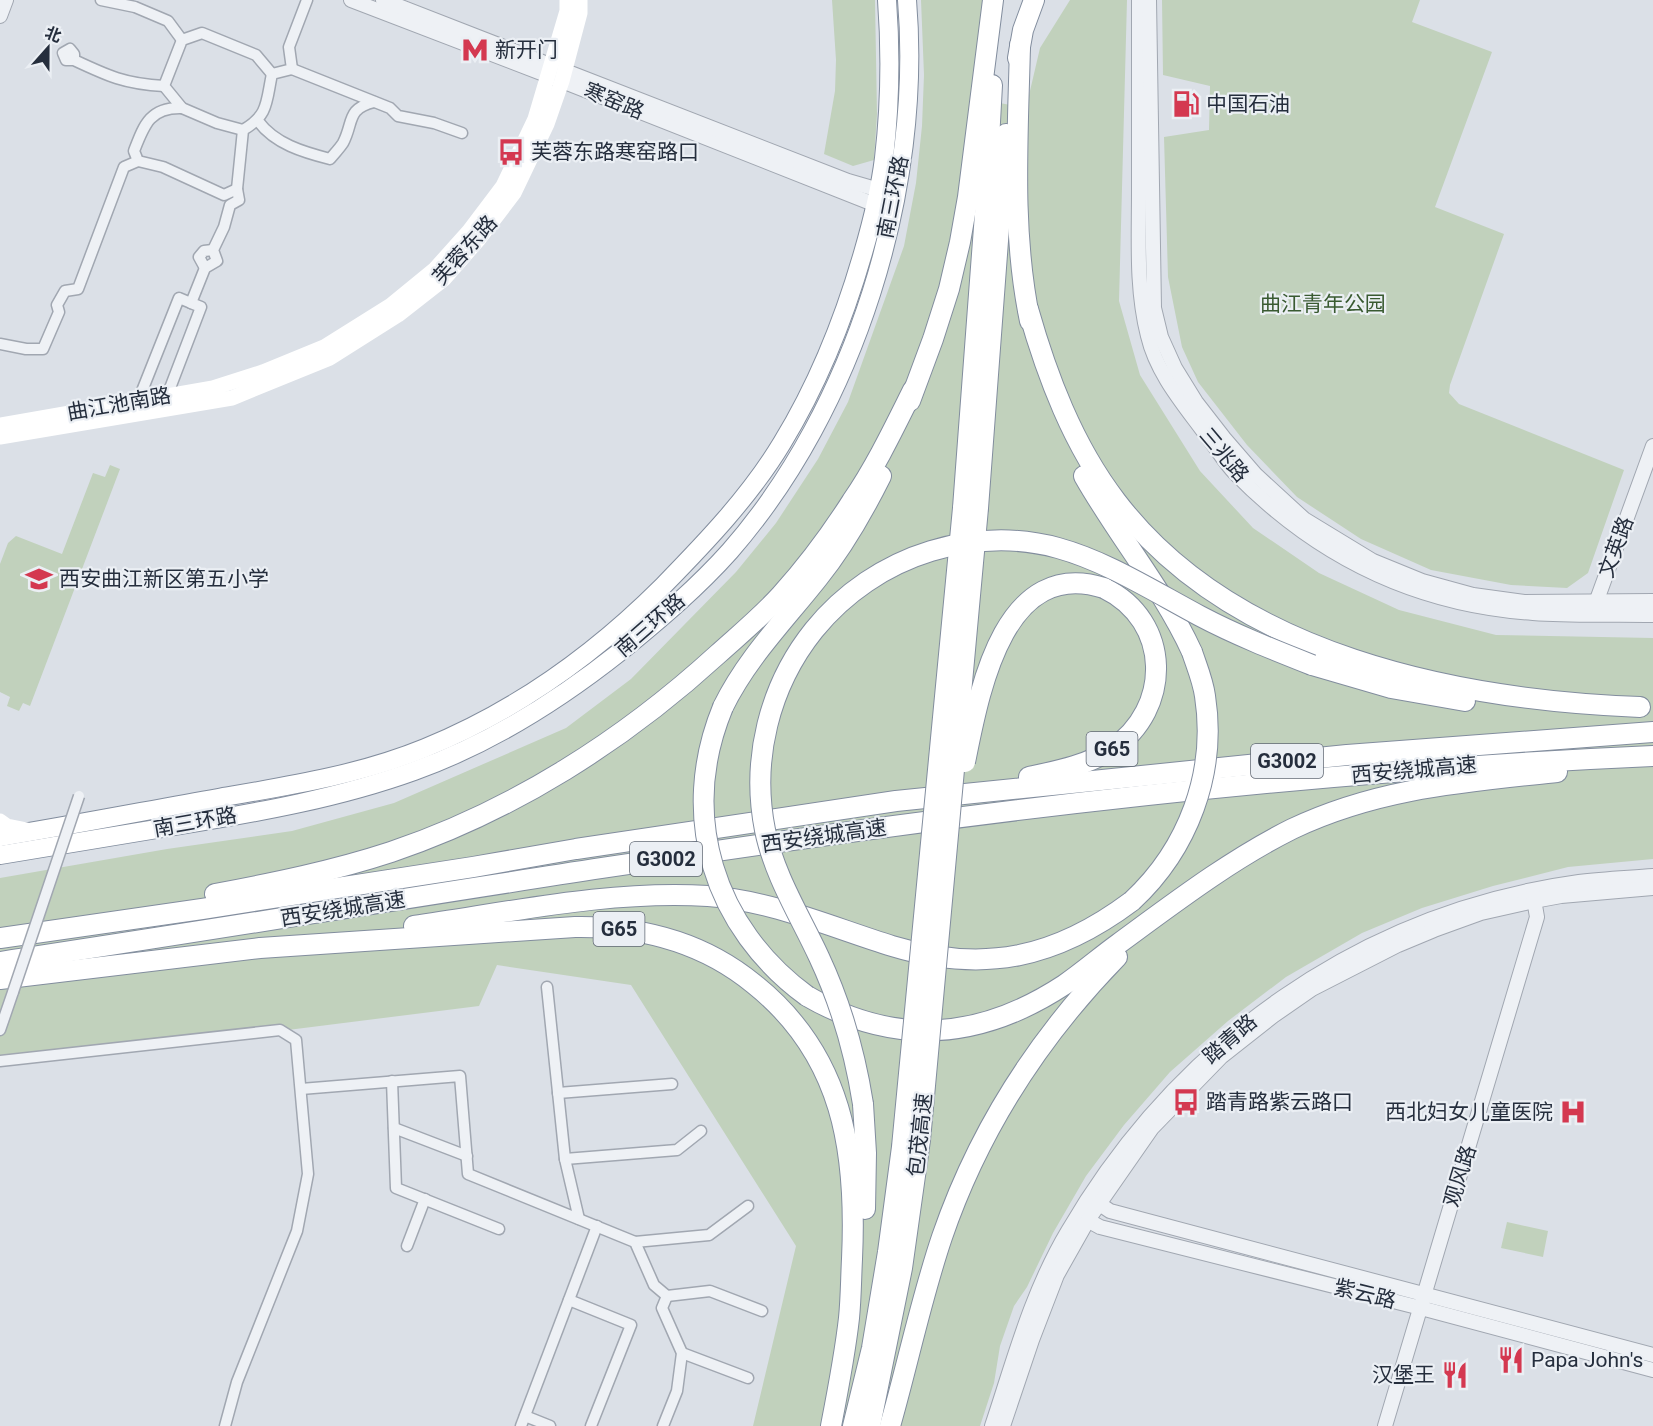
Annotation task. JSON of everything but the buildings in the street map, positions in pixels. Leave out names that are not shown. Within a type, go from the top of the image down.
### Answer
[{"type":"highway","name":"南三环路","points":[[0,837],[318,780],[421,750],[508,708],[557,676],[630,619],[678,571],[750,489],[782,443],[815,382],[838,329],[854,283],[877,197],[884,158],[890,79],[887,0]]},
{"type":"highway","name":"南三环路","points":[[0,855],[284,807],[350,791],[450,757],[507,729],[567,692],[636,639],[704,578],[754,521],[790,467],[837,382],[862,317],[885,244],[895,201],[905,131],[909,74],[907,0]]},
{"type":"highway","points":[[853,1426],[872,1347],[888,1252],[911,1143],[1005,143],[1020,45],[1034,0]]},
{"type":"highway","points":[[993,1],[968,197],[960,242],[949,289],[933,339],[887,464],[864,510],[820,576],[745,667],[723,707],[708,754],[703,798],[705,830],[714,871],[727,904],[754,946],[781,976],[807,996],[842,1015],[892,1028],[945,1030],[980,1024],[1017,1011],[1063,985],[1224,868],[1275,838],[1311,821],[1368,800],[1426,787],[1653,762]]},
{"type":"highway","points":[[948,841],[971,508],[991,114],[993,1]]},
{"type":"highway","points":[[260,948],[596,900],[669,895],[722,897],[745,901],[801,915],[911,951],[948,958],[990,959],[1024,954],[1064,942],[1090,930],[1132,901],[1154,878],[1173,851],[1189,822],[1202,784],[1208,743],[1207,709],[1202,682],[1192,652],[1170,609],[1121,537],[1075,459],[1044,377],[1028,309],[1019,240],[1017,192],[1020,45]]},
{"type":"highway","points":[[1028,309],[1035,334],[1068,420],[1095,471],[1128,516],[1154,544],[1185,572],[1216,594],[1248,613],[1298,637],[1358,660],[1427,680],[1488,693],[1547,701],[1646,707]]},
{"type":"highway","points":[[44,932],[293,879],[393,851],[464,823],[566,769],[603,746],[658,706],[758,619],[781,595],[852,501],[914,390]]},
{"type":"highway","points":[[849,1317],[865,1212],[866,1154],[863,1104],[855,1059],[839,1007],[820,958],[785,888],[773,857],[765,831],[760,788],[763,746],[773,703],[786,675],[801,648],[819,624],[868,580],[916,556],[965,543],[1020,541],[1052,545],[1097,561],[1247,639],[1312,665],[1390,688],[1475,702],[1534,707],[1646,707]]},
{"type":"highway","name":"G65","points":[[921,798],[1018,780],[1079,764],[1110,750],[1131,732],[1144,712],[1153,690],[1155,649],[1147,627],[1138,614],[1126,602],[1104,588],[1074,583],[1051,588],[1035,596],[1022,607],[1006,630],[983,684],[948,841]]},
{"type":"highway","name":"西安绕城高速","points":[[0,938],[921,798],[1347,755],[1653,732]]},
{"type":"highway","name":"西安绕城高速","points":[[0,962],[642,862],[987,814],[1334,777],[1524,762],[1653,756]]},
{"type":"highway","name":"包茂高速","points":[[870,1426],[902,1268],[911,1143],[948,841]]},
{"type":"highway","points":[[890,1426],[942,1236],[958,1194],[989,1129],[1029,1064],[1070,1009],[1116,958],[1174,905]]},
{"type":"highway","name":"G65","points":[[7,986],[260,948],[513,930],[598,927],[639,931],[660,936],[703,952],[730,966],[764,991],[799,1029],[820,1061],[838,1101],[849,1150],[853,1194],[849,1317],[831,1426]]},
{"type":"main road","name":"芙蓉东路","points":[[232,398],[330,358],[398,315],[444,279],[479,239],[514,193],[547,124],[567,0]]},
{"type":"main road","name":"芙蓉东路","points":[[238,381],[324,347],[391,305],[435,269],[469,231],[503,186],[556,72],[580,13],[580,0]]},
{"type":"main road","name":"曲江池南路","points":[[0,425],[238,381]]},
{"type":"main road","name":"曲江池南路","points":[[0,437],[232,398]]},
{"type":"main road","points":[[0,821],[8,826],[33,831]]},
{"type":"street","points":[[0,16],[6,0]]},
{"type":"street","points":[[101,0],[135,7],[168,21],[182,40]]},
{"type":"street","points":[[292,69],[289,47],[307,0]]},
{"type":"street","name":"寒窑路","points":[[351,0],[556,72],[838,177],[877,197]]},
{"type":"street","name":"寒窑路","points":[[383,0],[556,72]]},
{"type":"street","name":"三兆路","points":[[1139,0],[1140,294],[1153,354],[1166,379],[1234,471],[1282,516],[1309,537],[1410,590],[1460,602],[1531,613],[1653,601]]},
{"type":"street","name":"三兆路","points":[[1149,0],[1154,308],[1161,337],[1170,358],[1196,402],[1256,475],[1304,519],[1373,561],[1422,581],[1473,595],[1653,615]]},
{"type":"street","points":[[138,161],[134,151],[148,121],[156,113],[169,108],[182,108],[217,123],[243,130],[258,121],[266,105],[272,74],[256,54],[202,33],[182,40],[164,86]]},
{"type":"street","points":[[74,60],[112,78],[129,83],[164,86],[182,108]]},
{"type":"street","points":[[272,74],[292,69],[390,108],[398,116],[434,123],[462,134]]},
{"type":"street","points":[[258,121],[266,132],[299,150],[330,159],[343,143],[354,113],[360,106],[374,102]]},
{"type":"street","points":[[191,303],[205,268],[217,261],[213,250],[224,227],[230,205],[239,200],[237,189],[243,130]]},
{"type":"street","points":[[0,344],[26,349],[42,349],[59,312],[57,305],[65,291],[78,289],[124,167],[138,161],[163,167],[224,195],[230,205]]},
{"type":"street","points":[[224,195],[237,189]]},
{"type":"street","points":[[138,401],[179,298],[201,307],[166,396]]},
{"type":"street","name":"文英路","points":[[1598,608],[1653,446]]},
{"type":"street","name":"文英路","points":[[1598,608],[1653,471]]},
{"type":"street","points":[[0,1030],[7,986],[79,796]]},
{"type":"street","name":"踏青路","points":[[1533,896],[1579,882],[1653,876]]},
{"type":"street","name":"踏青路","points":[[1003,1426],[1057,1275],[1083,1217],[1128,1142],[1154,1110],[1210,1055],[1268,1006],[1337,964],[1413,927],[1483,903],[1533,896],[1561,896],[1653,888]]},
{"type":"street","name":"观风路","points":[[1385,1426],[1537,917],[1533,896]]},
{"type":"street","points":[[547,987],[565,1159],[579,1219]]},
{"type":"street","points":[[0,1061],[280,1030],[296,1040],[308,1174],[297,1231],[237,1382],[225,1426]]},
{"type":"street","points":[[301,1089],[460,1076],[468,1174],[635,1242],[708,1235],[748,1206]]},
{"type":"street","points":[[392,1081],[396,1188],[499,1229]]},
{"type":"street","points":[[558,1093],[672,1084]]},
{"type":"street","points":[[394,1128],[466,1156]]},
{"type":"street","points":[[565,1159],[677,1150],[701,1131]]},
{"type":"street","points":[[407,1246],[425,1199]]},
{"type":"street","name":"紫云路","points":[[1094,1201],[1110,1211],[1653,1355]]},
{"type":"street","name":"踏青路","points":[[992,1426],[1036,1297],[1067,1233],[1083,1217]]},
{"type":"street","name":"紫云路","points":[[1083,1217],[1100,1227],[1421,1308],[1653,1370]]},
{"type":"street","points":[[550,1426],[523,1421],[597,1226]]},
{"type":"street","points":[[635,1242],[654,1285],[667,1296],[710,1291],[762,1311]]},
{"type":"street","points":[[663,1426],[677,1391],[682,1353],[662,1308],[667,1296]]},
{"type":"street","points":[[569,1300],[631,1325],[591,1426]]},
{"type":"street","points":[[682,1353],[748,1378]]},
{"type":"green space","points":[[832,0],[875,0],[877,114],[874,160],[853,166],[824,154],[835,91],[836,60]]},
{"type":"green space","points":[[921,0],[984,0],[974,98],[1026,108],[1040,48],[1070,0],[1127,0],[1119,301],[1140,375],[1200,471],[1253,528],[1319,573],[1399,610],[1496,635],[1653,638],[1653,859],[1568,867],[1493,886],[1422,908],[1362,933],[1286,977],[1228,1021],[1170,1072],[1124,1125],[1086,1176],[1053,1233],[1027,1287],[1014,1306],[1000,1346],[994,1383],[980,1426],[753,1426],[796,1246],[631,985],[497,965],[479,1006],[0,1066],[0,878],[167,849],[292,831],[394,803],[566,728],[631,679],[736,572],[776,523],[818,459],[848,402],[904,246],[916,183],[924,75]]},
{"type":"green space","name":"曲江青年公园","points":[[1162,0],[1420,0],[1412,22],[1492,52],[1435,207],[1504,234],[1449,393],[1459,404],[1624,470],[1588,573],[1567,588],[1511,585],[1431,570],[1361,539],[1297,497],[1247,445],[1198,382],[1182,347],[1168,277],[1164,137],[1209,130],[1210,86],[1163,75]]},
{"type":"green space","points":[[110,465],[120,469],[30,706],[23,703],[19,711],[7,706],[10,697],[0,692],[0,564],[8,543],[16,536],[62,554],[93,473],[105,477]]},
{"type":"green space","points":[[1507,1222],[1548,1231],[1543,1257],[1501,1248]]},
{"type":"place","name":"新开门","points":[[475,50]]},
{"type":"place","name":"中国石油","points":[[1186,104]]},
{"type":"place","name":"芙蓉东路寒窑路口","points":[[511,152]]},
{"type":"place","name":"西安曲江新区第五小学","points":[[39,579]]},
{"type":"place","name":"踏青路紫云路口","points":[[1186,1102]]},
{"type":"place","name":"西北妇女儿童医院","points":[[1573,1112]]},
{"type":"place","name":"Papa John's","points":[[1511,1360]]},
{"type":"place","name":"汉堡王","points":[[1455,1375]]}]
